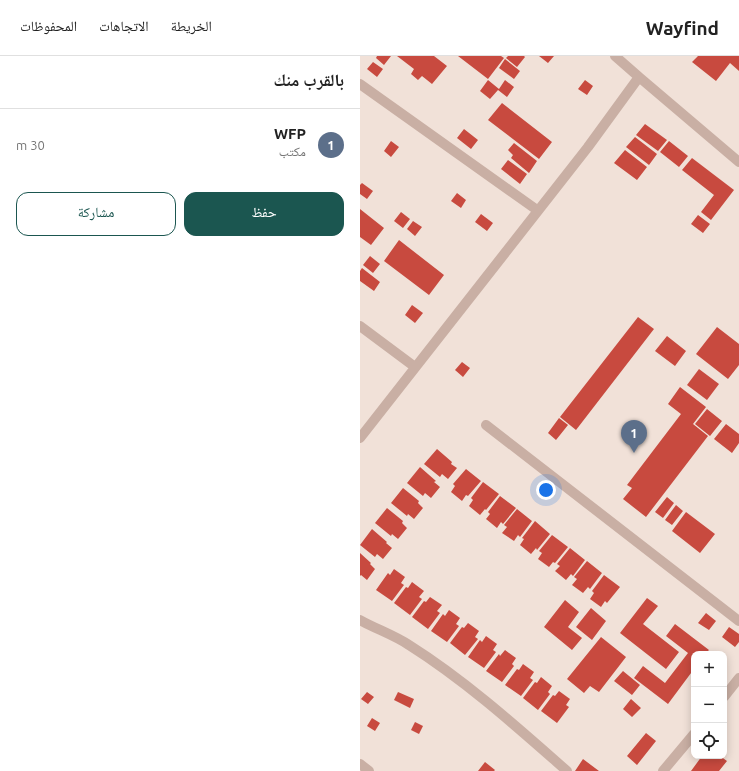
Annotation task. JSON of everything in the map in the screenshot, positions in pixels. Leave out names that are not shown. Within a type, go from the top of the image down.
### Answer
[{"type":"street","points":[[615,56],[739,162]]},
{"type":"street","points":[[360,438],[536,210],[588,147],[638,77]]},
{"type":"street","points":[[360,84],[536,210]]},
{"type":"street","points":[[360,326],[415,367]]},
{"type":"street","points":[[486,425],[739,621]]},
{"type":"street","points":[[360,620],[408,644],[457,679],[502,714],[567,771]]},
{"type":"street","points":[[727,693],[739,678]]},
{"type":"street","points":[[663,771],[691,738]]},
{"type":"street","points":[[360,764],[369,771]]},
{"type":"building","points":[[377,56],[391,56],[384,65],[376,58]]},
{"type":"building","points":[[397,56],[434,56],[447,66],[432,84],[422,76],[418,80],[411,74],[414,69]]},
{"type":"building","points":[[458,56],[501,56],[504,58],[488,79]]},
{"type":"building","points":[[508,56],[525,57],[517,67],[506,58]]},
{"type":"building","points":[[539,56],[554,56],[548,63]]},
{"type":"building","points":[[698,56],[739,56],[739,71],[730,63],[716,81],[692,62]]},
{"type":"building","points":[[505,59],[520,71],[514,79],[499,68]]},
{"type":"building","points":[[373,62],[383,69],[377,77],[367,69]]},
{"type":"building","points":[[488,80],[499,89],[505,80],[514,87],[507,97],[498,90],[490,99],[480,91]]},
{"type":"building","points":[[585,80],[593,86],[587,95],[578,89]]},
{"type":"building","points":[[502,103],[552,142],[539,159],[488,120]]},
{"type":"building","points":[[645,124],[667,140],[658,151],[636,135]]},
{"type":"building","points":[[464,129],[478,140],[471,149],[457,138]]},
{"type":"building","points":[[635,137],[657,154],[649,165],[626,147]]},
{"type":"building","points":[[391,141],[399,147],[391,157],[384,151]]},
{"type":"building","points":[[669,141],[688,156],[679,167],[660,152]]},
{"type":"building","points":[[514,143],[537,161],[529,173],[511,158],[513,155],[508,150]]},
{"type":"building","points":[[625,150],[647,167],[637,180],[614,163]]},
{"type":"building","points":[[692,158],[734,190],[711,220],[701,212],[714,195],[682,170]]},
{"type":"building","points":[[508,160],[527,174],[520,184],[501,169]]},
{"type":"building","points":[[362,183],[373,191],[367,199],[360,194],[360,185]]},
{"type":"building","points":[[457,193],[466,200],[461,208],[451,201]]},
{"type":"building","points":[[360,209],[384,228],[371,245],[360,237]]},
{"type":"building","points":[[401,212],[410,219],[403,228],[394,221]]},
{"type":"building","points":[[481,214],[493,223],[487,231],[475,222]]},
{"type":"building","points":[[698,215],[710,224],[703,233],[691,224]]},
{"type":"building","points":[[413,221],[422,227],[415,236],[407,229]]},
{"type":"building","points":[[399,240],[444,275],[429,295],[384,261]]},
{"type":"building","points":[[370,256],[380,264],[373,273],[363,265]]},
{"type":"building","points":[[362,268],[380,282],[374,291],[360,281],[360,271]]},
{"type":"building","points":[[412,305],[423,313],[415,323],[405,315]]},
{"type":"building","points":[[638,317],[654,329],[576,430],[560,417]]},
{"type":"building","points":[[717,327],[739,344],[739,365],[728,379],[696,354]]},
{"type":"building","points":[[667,336],[686,351],[675,366],[655,351]]},
{"type":"building","points":[[462,362],[470,368],[463,377],[455,370]]},
{"type":"building","points":[[699,369],[719,384],[707,400],[687,385]]},
{"type":"building","points":[[680,387],[706,407],[693,424],[708,436],[646,517],[623,499],[632,488],[627,485],[681,414],[668,404]]},
{"type":"building","points":[[707,409],[722,421],[710,436],[695,424]]},
{"type":"building","points":[[559,418],[568,425],[556,440],[548,433]]},
{"type":"building","points":[[726,424],[739,434],[739,443],[732,453],[714,439]]},
{"type":"building","points":[[437,449],[452,462],[451,464],[457,468],[448,479],[442,474],[440,477],[424,464]]},
{"type":"building","points":[[420,467],[436,481],[434,482],[440,487],[431,498],[425,493],[423,496],[407,483]]},
{"type":"building","points":[[466,469],[481,481],[468,496],[466,495],[462,501],[451,492],[455,486],[453,484]]},
{"type":"building","points":[[483,482],[499,494],[480,515],[469,506],[473,500],[471,498]]},
{"type":"building","points":[[403,488],[419,501],[418,503],[423,508],[414,519],[408,514],[407,516],[391,503]]},
{"type":"building","points":[[500,496],[516,508],[503,524],[501,522],[497,528],[486,519],[490,514],[488,512]]},
{"type":"building","points":[[667,497],[674,503],[663,518],[655,512]]},
{"type":"building","points":[[676,505],[683,511],[672,525],[665,520]]},
{"type":"building","points":[[387,508],[403,521],[402,523],[407,528],[398,539],[392,534],[391,536],[375,523]]},
{"type":"building","points":[[517,509],[532,521],[520,537],[518,535],[514,541],[502,533],[507,527],[504,525]]},
{"type":"building","points":[[686,512],[715,534],[700,553],[672,531]]},
{"type":"building","points":[[535,521],[550,534],[537,550],[536,548],[531,554],[520,545],[524,539],[522,538]]},
{"type":"building","points":[[372,529],[392,548],[383,559],[377,554],[375,557],[360,545]]},
{"type":"building","points":[[552,535],[568,547],[555,563],[553,562],[549,567],[538,559],[542,553],[539,551]]},
{"type":"building","points":[[570,548],[585,560],[573,576],[571,574],[566,580],[555,571],[560,566],[557,564]]},
{"type":"building","points":[[360,553],[375,569],[367,580],[361,575],[360,576]]},
{"type":"building","points":[[587,561],[602,573],[590,589],[588,587],[583,593],[572,585],[577,579],[574,577]]},
{"type":"building","points":[[394,569],[405,577],[401,583],[404,585],[392,601],[376,590],[388,573],[390,575]]},
{"type":"building","points":[[604,575],[620,587],[607,603],[605,601],[601,607],[590,599],[594,593],[592,591]]},
{"type":"building","points":[[412,582],[424,591],[419,597],[422,599],[410,615],[394,603],[406,587],[408,588]]},
{"type":"building","points":[[430,597],[442,605],[437,611],[440,613],[428,629],[412,617],[424,601],[426,602]]},
{"type":"building","points":[[647,598],[658,606],[643,624],[679,652],[666,669],[620,633]]},
{"type":"building","points":[[565,600],[579,612],[568,627],[582,638],[572,650],[544,627]]},
{"type":"building","points":[[591,608],[606,621],[592,640],[576,627]]},
{"type":"building","points":[[449,610],[460,618],[456,624],[459,626],[447,642],[431,631],[443,614],[445,616]]},
{"type":"building","points":[[706,613],[716,621],[709,630],[698,623]]},
{"type":"building","points":[[468,623],[479,631],[475,637],[478,639],[465,655],[450,643],[462,627],[464,628]]},
{"type":"building","points":[[675,624],[709,650],[691,651],[691,673],[668,704],[634,678],[643,666],[665,683],[688,653],[666,636]]},
{"type":"building","points":[[729,627],[739,634],[739,642],[735,647],[722,637]]},
{"type":"building","points":[[486,636],[497,644],[493,650],[496,652],[484,668],[468,657],[480,640],[482,642]]},
{"type":"building","points":[[601,637],[626,657],[599,692],[590,686],[584,693],[567,679]]},
{"type":"building","points":[[505,650],[516,658],[512,664],[514,666],[502,682],[486,671],[499,654],[500,656]]},
{"type":"building","points":[[523,664],[534,672],[530,678],[533,680],[521,696],[505,685],[517,669],[519,670]]},
{"type":"building","points":[[623,671],[640,685],[632,695],[614,681]]},
{"type":"building","points":[[541,677],[552,686],[548,692],[550,694],[538,710],[523,698],[535,682],[537,683]]},
{"type":"building","points":[[559,691],[570,699],[566,705],[569,707],[557,723],[541,711],[553,695],[555,696]]},
{"type":"building","points":[[367,692],[374,697],[368,704],[361,699]]},
{"type":"building","points":[[398,692],[414,699],[410,708],[394,700]]},
{"type":"building","points":[[631,699],[641,708],[632,717],[623,709]]},
{"type":"building","points":[[372,718],[380,723],[375,731],[367,726]]},
{"type":"building","points":[[415,722],[423,726],[419,734],[411,730]]},
{"type":"building","points":[[646,733],[656,741],[637,765],[627,756]]},
{"type":"building","points":[[583,759],[599,771],[575,771]]},
{"type":"building","points":[[700,759],[724,759],[727,761],[719,771],[691,771]]},
{"type":"building","points":[[485,762],[495,770],[478,771]]},
{"type":"place","name":"WFP","points":[[634,453]]}]
